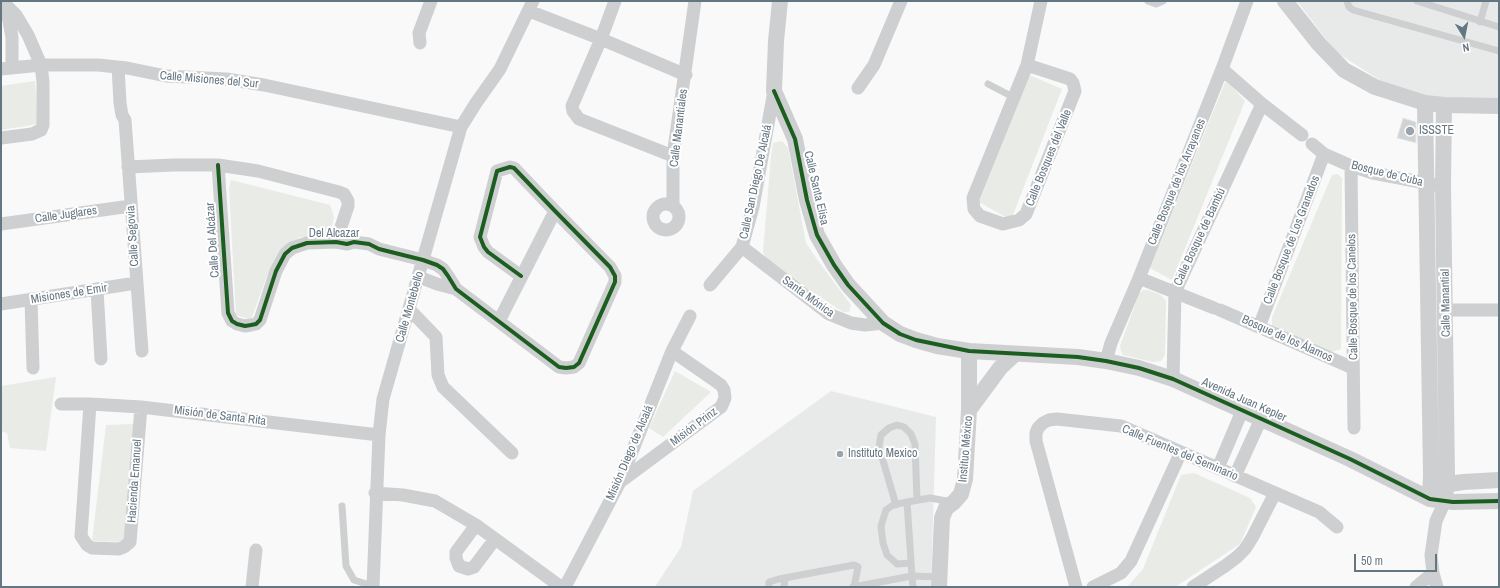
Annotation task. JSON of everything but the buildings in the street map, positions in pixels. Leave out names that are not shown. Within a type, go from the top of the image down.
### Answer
[{"type":"street","points":[[420,43],[419,33],[431,1]]},
{"type":"street","points":[[614,1],[572,106],[575,115],[579,119],[673,156]]},
{"type":"street","name":"Calle Manantiales","points":[[673,205],[673,156],[686,75],[690,29],[695,1]]},
{"type":"street","points":[[774,91],[776,41],[780,1]]},
{"type":"street","points":[[858,88],[874,65],[901,1]]},
{"type":"street","name":"Calle Bosques del Valle","points":[[1027,64],[1070,79],[1073,83],[1075,91],[1026,214],[1019,220],[1003,224],[980,216],[974,209],[973,198],[1027,64],[1041,1]]},
{"type":"street","name":"Calle Bosque de los Arrayanes","points":[[1106,361],[1111,343],[1139,278],[1222,69],[1247,1]]},
{"type":"street","points":[[1285,1],[1319,44],[1344,70],[1375,88],[1425,103],[1444,105],[1499,106]]},
{"type":"street","points":[[1,138],[32,134],[41,130],[43,125],[43,82],[41,65],[28,35],[16,15],[4,3]]},
{"type":"street","points":[[4,3],[12,37],[7,68]]},
{"type":"street","name":"Calle Manantiales","points":[[531,6],[600,39],[686,75]]},
{"type":"street","name":"Calle Montebello","points":[[373,586],[378,435],[383,399],[461,127],[500,69],[531,6]]},
{"type":"street","points":[[12,37],[28,35]]},
{"type":"street","name":"Calle Misiones del Sur","points":[[7,68],[76,64],[123,67],[166,76],[226,79],[264,85],[461,127]]},
{"type":"street","name":"Calle Segovia","points":[[123,67],[120,103],[122,115],[125,120],[142,351]]},
{"type":"street","name":"Bosque de Cuba","points":[[1222,69],[1262,104],[1324,154],[1351,166],[1373,173],[1426,184],[1444,185]]},
{"type":"street","name":"Calle San Diego De Alcalá","points":[[710,285],[742,247],[753,207],[774,91]]},
{"type":"street","name":"Calle Santa Elisa","points":[[774,91],[795,139],[807,200],[817,235],[834,265],[848,285],[883,323],[900,334],[937,346],[969,352]]},
{"type":"street","name":"Calle Manantial","points":[[1425,103],[1428,310],[1435,496]]},
{"type":"street","name":"Calle Bosque de Bambú","points":[[1173,379],[1175,292],[1262,104]]},
{"type":"street","name":"Calle Manantial","points":[[1435,496],[1446,485],[1448,475],[1444,105]]},
{"type":"street","name":"Calle Bosque de Los Granados","points":[[1259,327],[1324,154]]},
{"type":"street","points":[[128,167],[218,165]]},
{"type":"street","name":"Del Alcazar","points":[[218,165],[258,171],[339,192],[347,197],[348,206],[341,243]]},
{"type":"street","name":"Calle Del Alcázar","points":[[218,165],[228,313]]},
{"type":"street","name":"Calle Bosque de los Canelos","points":[[1351,166],[1354,428]]},
{"type":"street","points":[[419,277],[436,284],[456,289],[559,367],[574,367],[580,363],[615,282],[615,276],[610,267],[514,168],[497,171],[480,237],[481,242],[488,252],[521,276]]},
{"type":"street","name":"Calle Juglares","points":[[1,224],[131,206]]},
{"type":"street","points":[[499,322],[555,211]]},
{"type":"street","name":"Del Alcazar","points":[[228,313],[232,321],[237,324],[245,326],[256,324],[260,320],[276,271],[285,254],[292,248],[307,243],[341,243],[352,248],[369,252],[379,249],[423,260],[443,269],[456,289]]},
{"type":"street","name":"Santa Mónica","points":[[742,247],[829,314],[851,323],[865,325],[883,323]]},
{"type":"street","name":"Bosque de los Álamos","points":[[1139,278],[1217,309],[1353,368]]},
{"type":"street","name":"Misiones de Emir","points":[[1,304],[136,283]]},
{"type":"street","points":[[97,290],[101,359]]},
{"type":"street","points":[[31,299],[33,368]]},
{"type":"street","points":[[409,309],[436,337],[438,375],[443,387],[512,453]]},
{"type":"street","points":[[1428,310],[1499,310]]},
{"type":"street","name":"Misión Diego de Alcalá","points":[[565,587],[620,482],[672,351],[690,316]]},
{"type":"street","name":"Misión Prinz","points":[[620,482],[721,407],[723,403],[724,390],[721,385],[672,351]]},
{"type":"street","name":"Avenida Juan Kepler","points":[[969,352],[1078,358],[1106,361],[1138,368],[1173,379],[1350,458],[1413,490],[1435,496],[1499,501]]},
{"type":"street","name":"Instituo México","points":[[939,582],[942,518],[946,508],[961,494],[965,479],[969,410],[969,352]]},
{"type":"street","points":[[969,410],[1000,368],[1015,354]]},
{"type":"street","name":"Misión de Santa Rita","points":[[61,404],[141,407],[378,435]]},
{"type":"street","name":"Hacienda Emanuel","points":[[90,404],[81,536],[87,545],[92,548],[119,549],[127,545],[131,539],[141,407]]},
{"type":"street","points":[[1218,468],[1242,411]]},
{"type":"street","name":"Calle Fuentes del Seminario","points":[[1076,587],[1036,441],[1036,433],[1038,428],[1049,420],[1057,419],[1121,426],[1319,512],[1337,526]]},
{"type":"street","points":[[1235,476],[1261,419]]},
{"type":"street","points":[[1093,587],[1121,573],[1131,561],[1181,452]]},
{"type":"street","points":[[1446,485],[1499,480]]},
{"type":"street","points":[[376,493],[403,495],[434,500],[476,525],[561,587]]},
{"type":"street","points":[[1193,587],[1231,561],[1244,549],[1252,538],[1275,493]]},
{"type":"street","points":[[1435,496],[1436,521],[1431,555],[1433,573],[1437,587]]},
{"type":"street","points":[[476,525],[456,552],[456,558],[459,566],[468,569],[474,567],[495,539]]},
{"type":"street","points":[[252,587],[256,550]]},
{"type":"street","points":[[1416,587],[1433,573]]},
{"type":"lane","points":[[1148,1],[1156,4],[1163,1]]},
{"type":"lane","points":[[1348,1],[1349,7],[1353,10],[1499,51]]},
{"type":"lane","points":[[1417,1],[1499,27]]},
{"type":"lane","points":[[1480,22],[1486,1]]},
{"type":"lane","points":[[988,84],[1013,97]]},
{"type":"lane","points":[[896,505],[880,447],[881,435],[889,428],[897,425],[904,427],[912,434],[915,444],[917,500]]},
{"type":"lane","points":[[911,563],[897,564],[887,555],[883,543],[881,526],[884,514],[889,507],[917,500],[930,498],[954,502]]},
{"type":"lane","points":[[907,502],[913,587]]},
{"type":"lane","points":[[342,506],[346,566],[354,580],[373,586]]},
{"type":"lane","points":[[769,587],[769,582],[854,565],[858,567],[853,587],[912,576],[939,582]]},
{"type":"lane","points":[[784,587],[785,578]]},
{"type":"shaded area","points":[[1297,1],[1499,1],[1499,102],[1403,95],[1336,52]]},
{"type":"shaded area","points":[[1027,74],[1062,89],[1011,220],[977,201]]},
{"type":"shaded area","points":[[1226,80],[1245,101],[1172,280],[1150,268]]},
{"type":"shaded area","points":[[35,81],[38,124],[1,130],[1,86]]},
{"type":"shaded area","points":[[782,141],[788,148],[806,243],[851,305],[849,312],[843,312],[768,263],[763,252],[773,143]]},
{"type":"shaded area","points":[[1338,174],[1342,178],[1341,349],[1328,353],[1272,327],[1272,317],[1332,175]]},
{"type":"shaded area","points":[[231,180],[330,205],[334,217],[330,234],[315,237],[300,237],[279,251],[265,281],[251,320],[236,315],[229,188]]},
{"type":"shaded area","points":[[1143,290],[1148,290],[1161,295],[1166,301],[1165,355],[1161,361],[1153,362],[1123,355],[1121,351],[1120,346],[1139,294]]},
{"type":"shaded area","points":[[675,371],[711,392],[663,437],[649,428]]},
{"type":"shaded area","points":[[56,377],[46,451],[10,448],[7,433],[1,431],[1,386]]},
{"type":"shaded area","name":"Instituto Mexico","points":[[831,391],[936,417],[931,587],[655,587],[681,547],[693,491]]},
{"type":"shaded area","points":[[135,424],[127,542],[92,541],[106,425]]},
{"type":"shaded area","points":[[1194,473],[1250,498],[1256,507],[1240,544],[1175,587],[1127,587],[1143,569],[1181,475]]},
{"type":"cycle path","points":[[774,91],[795,139],[807,200],[817,235],[834,265],[848,285],[883,323],[900,334],[916,340],[969,351],[1078,357],[1139,368],[1173,379],[1350,459],[1430,499],[1453,502],[1499,501]]},
{"type":"cycle path","points":[[218,165],[228,313],[232,321],[237,324],[245,326],[251,325],[256,324],[260,320],[276,271],[285,254],[292,248],[307,243],[336,242],[347,244],[354,242],[369,244],[379,249],[437,265],[443,269],[456,289],[559,367],[574,367],[579,363],[615,282],[615,276],[610,267],[514,168],[510,167],[497,171],[480,237],[488,252],[521,276]]},
{"type":"place","name":"ISSSTE","points":[[1410,131]]},
{"type":"place","name":"Instituto Mexico","points":[[840,454]]}]
